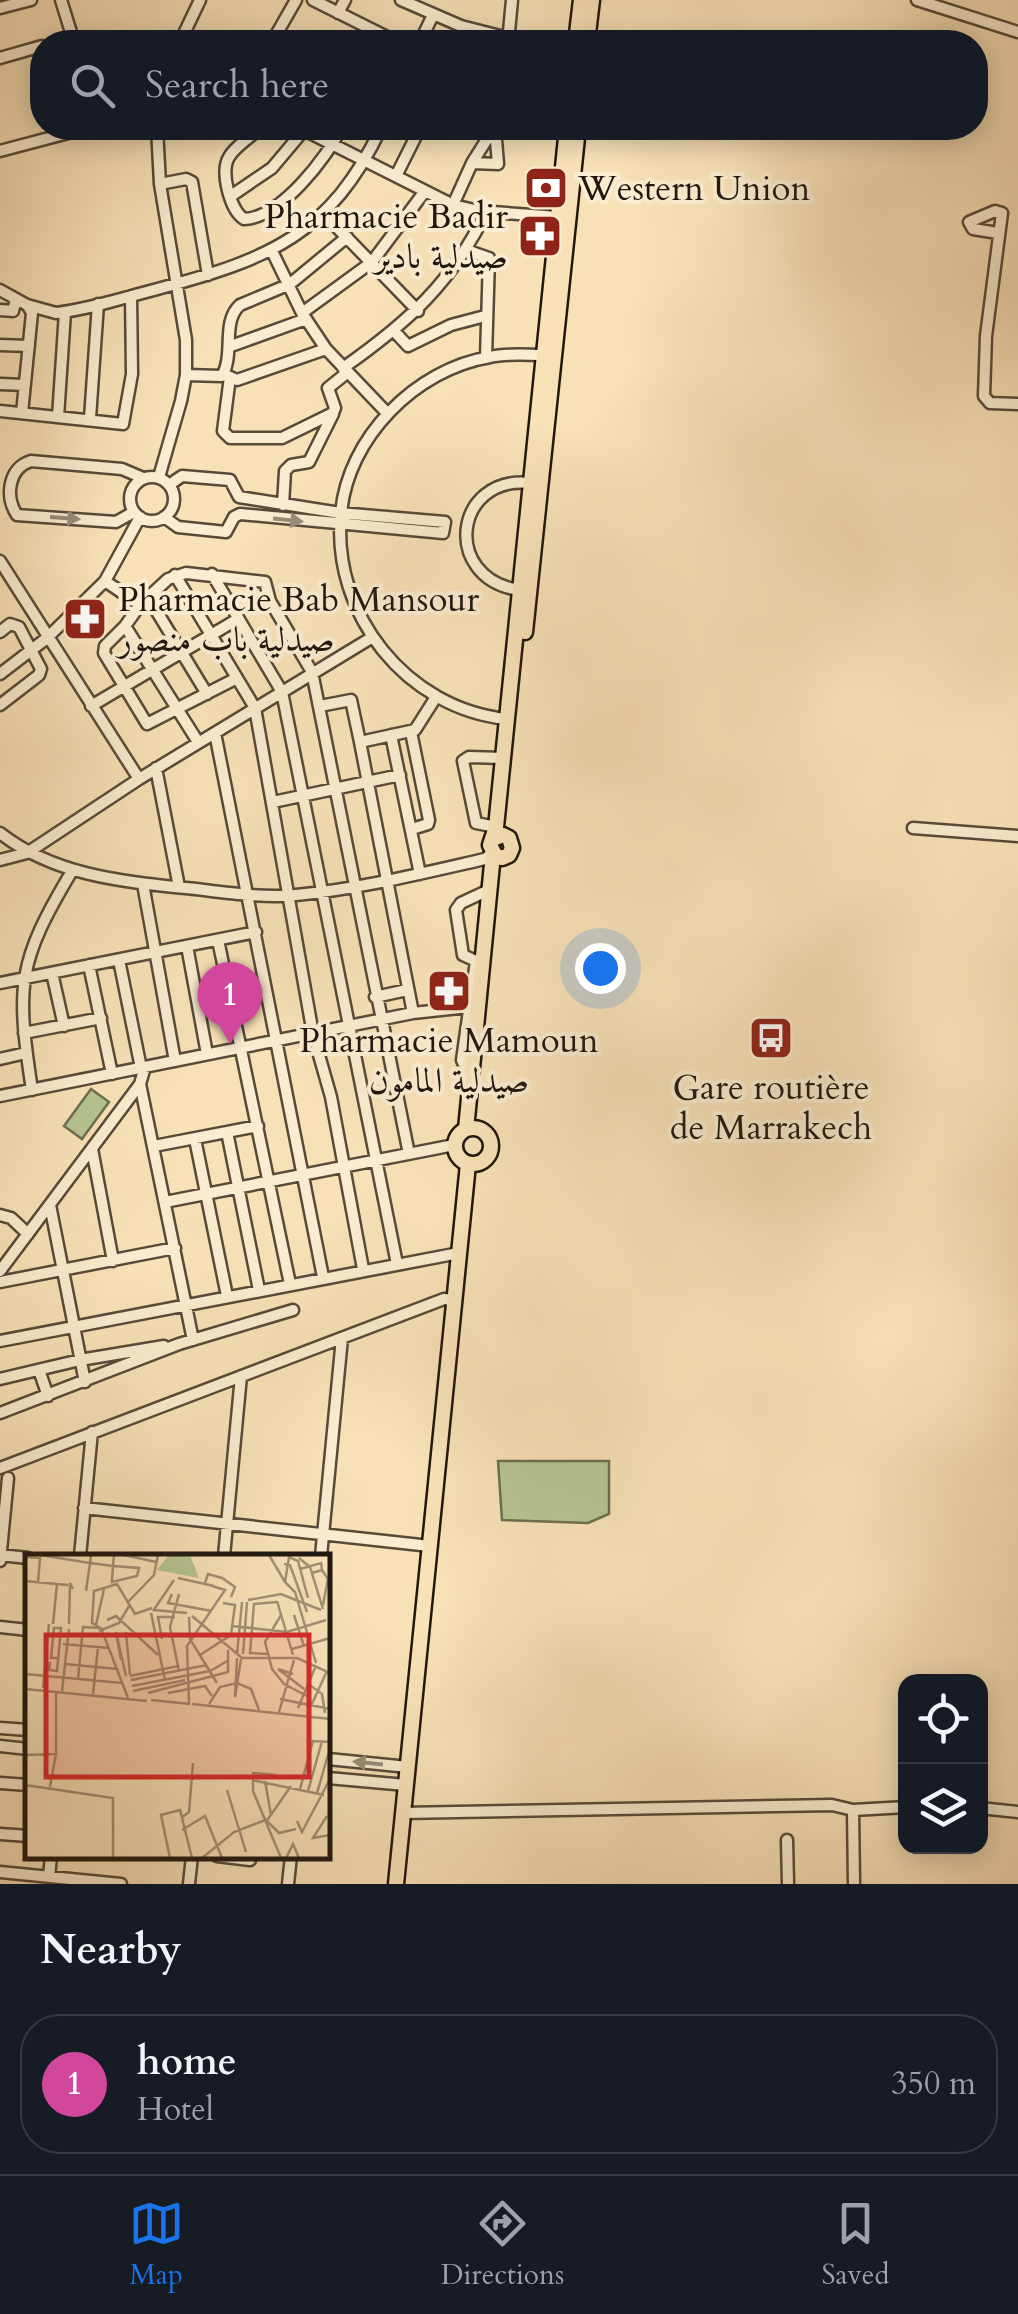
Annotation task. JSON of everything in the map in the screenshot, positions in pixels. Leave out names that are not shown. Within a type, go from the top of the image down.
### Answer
[{"type":"highway","points":[[577,30],[581,0]]},
{"type":"highway","points":[[588,30],[592,0]]},
{"type":"highway","points":[[470,1129],[474,1005],[498,844],[519,590],[566,140]]},
{"type":"highway","points":[[470,1129],[501,879],[498,844],[504,826],[577,140]]},
{"type":"highway","points":[[470,1129],[484,1132],[491,1144],[486,1158],[473,1164],[459,1158],[454,1145],[458,1135],[470,1129]]},
{"type":"highway","points":[[396,1884],[459,1253],[473,1164]]},
{"type":"street","points":[[0,8],[32,0]]},
{"type":"street","points":[[62,0],[70,30]]},
{"type":"street","points":[[186,30],[200,0]]},
{"type":"street","points":[[279,30],[296,0]]},
{"type":"street","points":[[313,0],[368,30]]},
{"type":"street","points":[[338,14],[345,0]]},
{"type":"street","points":[[401,0],[473,30]]},
{"type":"street","points":[[509,30],[512,0]]},
{"type":"street","points":[[917,0],[1018,32]]},
{"type":"street","points":[[426,30],[433,16]]},
{"type":"street","points":[[0,58],[30,49]]},
{"type":"street","points":[[0,151],[42,140]]},
{"type":"street","points":[[158,140],[160,184],[186,340],[186,375],[164,481],[173,506],[164,517],[152,521],[137,515],[116,522],[17,515],[5,492],[6,477],[21,464],[32,461],[122,469],[164,481],[182,476],[230,480],[238,497],[340,513],[445,522],[443,533],[240,514],[234,516],[226,532],[178,528],[164,517]]},
{"type":"street","points":[[247,140],[228,158],[230,196],[239,216],[248,219],[259,216],[296,188],[336,140]]},
{"type":"street","points":[[230,196],[272,168],[293,140]]},
{"type":"street","points":[[326,140],[454,205],[486,212],[558,217]]},
{"type":"street","points":[[0,290],[14,305],[64,312],[208,275],[272,251],[324,214],[365,160],[374,140]]},
{"type":"street","points":[[396,176],[414,140]]},
{"type":"street","points":[[454,205],[472,163],[487,140]]},
{"type":"street","points":[[472,163],[497,166],[496,140]]},
{"type":"street","points":[[160,184],[186,179],[192,182],[208,275]]},
{"type":"street","points":[[231,346],[304,316],[372,262],[425,190]]},
{"type":"street","points":[[283,505],[286,470],[291,464],[308,462],[334,414],[336,408],[328,388],[418,310],[466,250],[486,212]]},
{"type":"street","points":[[324,214],[418,310]]},
{"type":"street","points":[[998,233],[986,336],[984,396],[990,404],[1018,404]]},
{"type":"street","points":[[334,414],[282,438],[230,438],[223,430],[230,320],[237,307],[290,284],[347,237]]},
{"type":"street","points":[[466,250],[488,258],[486,357]]},
{"type":"street","points":[[272,251],[304,316],[326,349],[387,413]]},
{"type":"street","points":[[0,411],[123,424],[132,374],[131,296]]},
{"type":"street","points":[[90,418],[98,304]]},
{"type":"street","points":[[0,310],[14,305]]},
{"type":"street","points":[[22,413],[30,309]]},
{"type":"street","points":[[58,416],[64,312]]},
{"type":"street","points":[[395,332],[408,346],[452,324],[485,316]]},
{"type":"street","points":[[0,344],[30,346]]},
{"type":"street","points":[[186,375],[238,380],[326,349]]},
{"type":"street","points":[[507,719],[436,697],[396,667],[371,638],[344,562],[340,513],[360,456],[387,413],[424,383],[486,357],[543,355]]},
{"type":"street","points":[[0,384],[25,385]]},
{"type":"street","points":[[0,674],[47,638],[106,581],[137,515],[130,493],[143,478]]},
{"type":"street","points":[[519,590],[497,585],[478,570],[469,555],[466,530],[470,514],[486,494],[509,483],[530,483]]},
{"type":"street","points":[[0,561],[139,779]]},
{"type":"street","points":[[212,574],[282,692],[397,1264]]},
{"type":"street","points":[[237,678],[147,724],[104,650],[144,601],[175,575],[212,574],[265,582],[270,601],[312,672],[409,1154]]},
{"type":"street","points":[[175,575],[256,708],[312,1034],[331,1098],[364,1269]]},
{"type":"street","points":[[106,581],[144,601],[207,694]]},
{"type":"street","points":[[0,590],[11,582]]},
{"type":"street","points":[[91,706],[238,619]]},
{"type":"street","points":[[0,632],[10,624],[16,625],[41,666],[40,675],[0,705]]},
{"type":"street","points":[[125,626],[198,742]]},
{"type":"street","points":[[0,860],[27,853],[156,768],[371,638]]},
{"type":"street","points":[[360,742],[410,732],[421,725],[436,697]]},
{"type":"street","points":[[320,706],[351,700],[413,1013]]},
{"type":"street","points":[[410,732],[429,820],[428,824],[412,829]]},
{"type":"street","points":[[215,733],[323,1277]]},
{"type":"street","points":[[391,735],[420,874]]},
{"type":"street","points":[[0,833],[27,853],[72,871],[142,884],[249,895],[322,892],[485,859],[498,844],[476,823],[463,761],[469,757],[503,758]]},
{"type":"street","points":[[156,768],[179,888]]},
{"type":"street","points":[[273,802],[400,775]]},
{"type":"street","points":[[913,828],[1018,836]]},
{"type":"street","points":[[32,1090],[21,992],[28,956],[40,927],[72,871]]},
{"type":"street","points":[[142,884],[175,1061]]},
{"type":"street","points":[[0,1096],[413,1013],[474,1005],[476,962],[463,955],[456,907],[492,889]]},
{"type":"street","points":[[0,983],[256,932]]},
{"type":"street","points":[[218,940],[290,1284]]},
{"type":"street","points":[[187,946],[207,1054]]},
{"type":"street","points":[[119,960],[143,1067],[140,1084],[194,1340]]},
{"type":"street","points":[[90,966],[112,1074]]},
{"type":"street","points":[[52,973],[64,1026]]},
{"type":"street","points":[[376,997],[407,990]]},
{"type":"street","points":[[24,1034],[101,1018]]},
{"type":"street","points":[[0,1059],[26,1053]]},
{"type":"street","points":[[0,1271],[140,1084]]},
{"type":"street","points":[[154,1146],[258,1126]]},
{"type":"street","points":[[228,1132],[259,1290]]},
{"type":"street","points":[[195,1139],[227,1296]]},
{"type":"street","points":[[165,1202],[454,1145]]},
{"type":"street","points":[[92,1149],[113,1261]]},
{"type":"street","points":[[50,1206],[85,1382]]},
{"type":"street","points":[[0,1214],[28,1234]]},
{"type":"street","points":[[0,1282],[175,1248]]},
{"type":"street","points":[[0,1341],[459,1253]]},
{"type":"street","points":[[0,1468],[444,1299],[455,1300]]},
{"type":"street","points":[[0,1413],[180,1344],[293,1310]]},
{"type":"street","points":[[321,1554],[342,1338]]},
{"type":"street","points":[[0,1379],[80,1360],[180,1344]]},
{"type":"street","points":[[39,1370],[48,1396]]},
{"type":"street","points":[[224,1554],[241,1376]]},
{"type":"street","points":[[80,1554],[92,1432]]},
{"type":"street","points":[[8,1478],[0,1557],[25,1558]]},
{"type":"street","points":[[84,1508],[430,1546]]},
{"type":"street","points":[[0,1627],[25,1630]]},
{"type":"street","points":[[0,1728],[25,1730]]},
{"type":"street","points":[[0,1746],[25,1749]]},
{"type":"street","points":[[330,1759],[408,1767]]},
{"type":"street","points":[[330,1778],[406,1785]]},
{"type":"street","points":[[0,1783],[25,1786]]},
{"type":"street","points":[[403,1812],[782,1805],[832,1805],[853,1810],[898,1807]]},
{"type":"street","points":[[988,1809],[1018,1812]]},
{"type":"street","points":[[853,1810],[854,1884]]},
{"type":"street","points":[[0,1834],[25,1836]]},
{"type":"street","points":[[786,1840],[788,1884]]},
{"type":"street","points":[[49,1877],[51,1859]]},
{"type":"street","points":[[189,1884],[192,1859]]},
{"type":"street","points":[[288,1884],[291,1859]]},
{"type":"street","points":[[0,1872],[121,1884]]},
{"type":"green space","points":[[91,1089],[109,1102],[82,1139],[64,1126]]},
{"type":"green space","points":[[498,1461],[609,1461],[609,1514],[588,1523],[502,1520]]},
{"type":"place","name":"Western Union","points":[[546,188]]},
{"type":"place","name":"Pharmacie Badir صيدلية بادير","points":[[540,236]]},
{"type":"place","name":"Pharmacie Bab Mansour صيدلية باب منصور","points":[[85,619]]},
{"type":"place","name":"Pharmacie Mamoun صيدلية المامون","points":[[449,991]]},
{"type":"place","name":"Gare routière de Marrakech","points":[[771,1038]]},
{"type":"place","name":"home","points":[[230,1044]]}]
